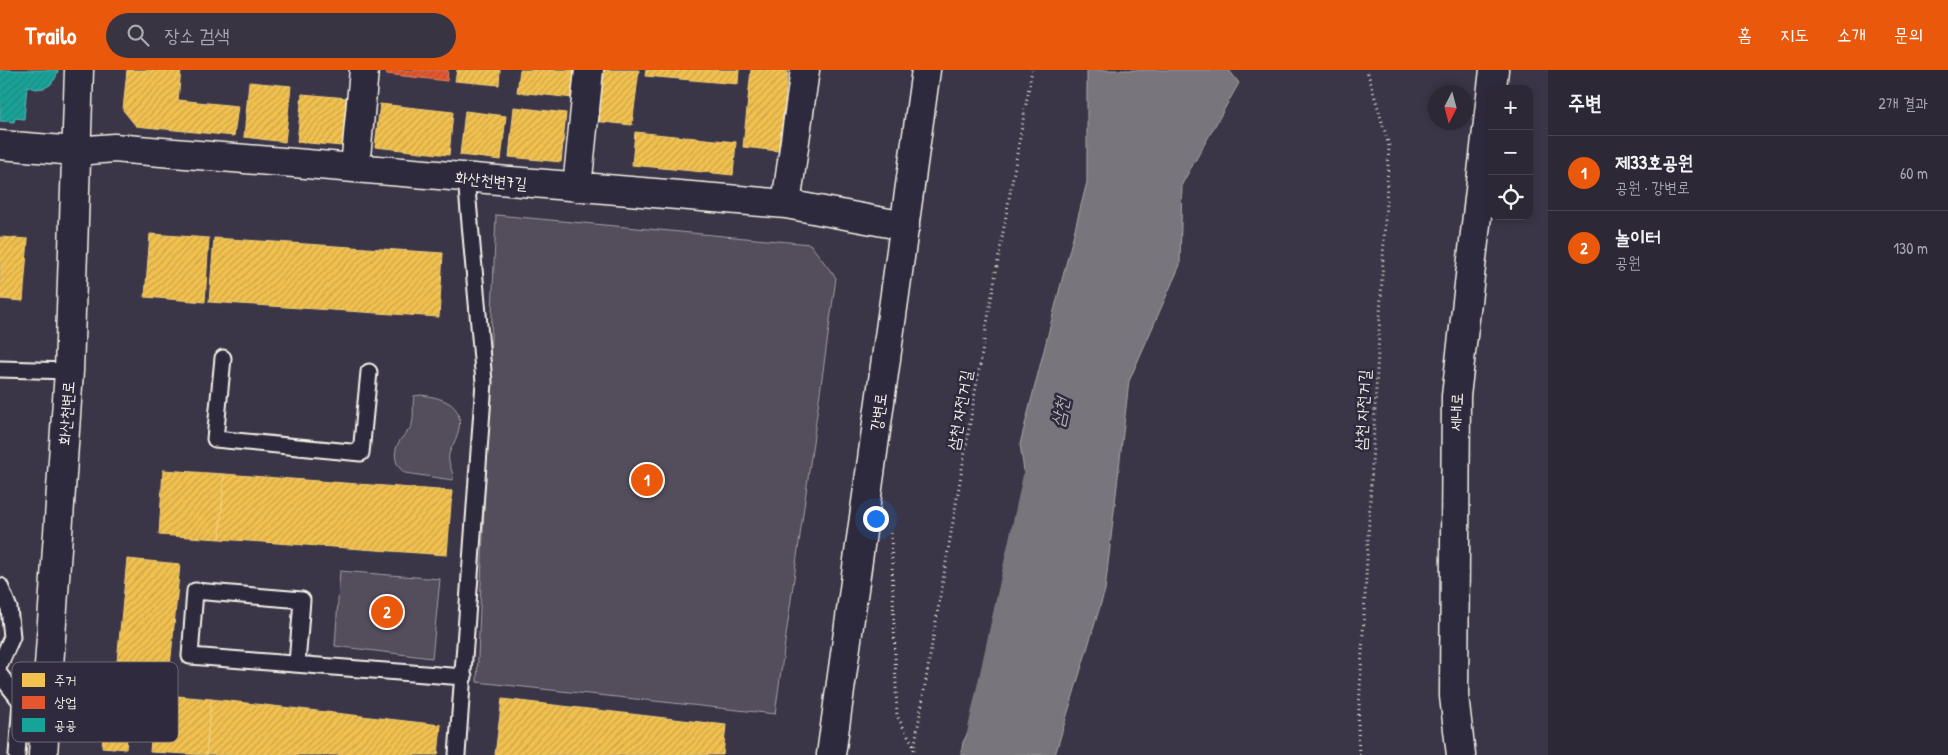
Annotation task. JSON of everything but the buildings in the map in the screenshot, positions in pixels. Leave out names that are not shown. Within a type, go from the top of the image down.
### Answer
[{"type":"street","name":"화산천변로","points":[[49,662],[69,371],[80,70]]},
{"type":"street","points":[[355,168],[364,70]]},
{"type":"street","points":[[577,187],[589,70]]},
{"type":"street","points":[[786,204],[806,70]]},
{"type":"street","name":"강변로","points":[[831,755],[926,70]]},
{"type":"street","name":"세내로","points":[[1461,755],[1454,696],[1456,396],[1494,70]]},
{"type":"street","name":"화산천변7길","points":[[0,145],[76,151],[114,148],[786,204],[904,226]]},
{"type":"street","name":"화산천변로","points":[[43,755],[44,742]]},
{"type":"lane","points":[[457,755],[484,382],[466,178]]},
{"type":"lane","points":[[223,358],[215,439],[361,453],[369,372]]},
{"type":"lane","points":[[0,369],[69,371]]},
{"type":"lane","points":[[0,586],[9,608],[12,637],[0,664]]},
{"type":"lane","points":[[297,664],[302,600],[195,592],[190,656],[464,677]]},
{"type":"lane","points":[[0,675],[12,690]]},
{"type":"lane","points":[[17,755],[18,742]]},
{"type":"path","name":"삼천 자전거길","points":[[913,755],[992,290],[1032,70]]},
{"type":"path","name":"삼천 자전거길","points":[[1359,755],[1358,727],[1389,146],[1367,70]]},
{"type":"path","points":[[865,510],[890,524],[897,716],[914,746]]},
{"type":"shaded area","points":[[496,215],[810,244],[836,278],[775,714],[477,682]]},
{"type":"shaded area","points":[[421,395],[446,401],[457,411],[459,426],[449,458],[453,480],[405,473],[398,466],[395,453],[396,448],[410,429],[414,396]]},
{"type":"shaded area","points":[[340,571],[440,579],[432,658],[335,646]]},
{"type":"water","points":[[1087,70],[1229,70],[1239,83],[1182,184],[1180,265],[1129,381],[1105,590],[1055,755],[961,755],[963,742],[1042,591],[1020,444],[1087,182]]},
{"type":"waterway","name":"삼천","points":[[989,755],[990,735],[1047,473]]},
{"type":"place","name":"제33호공원","points":[[647,480]]},
{"type":"place","name":"놀이터","points":[[387,612]]}]
